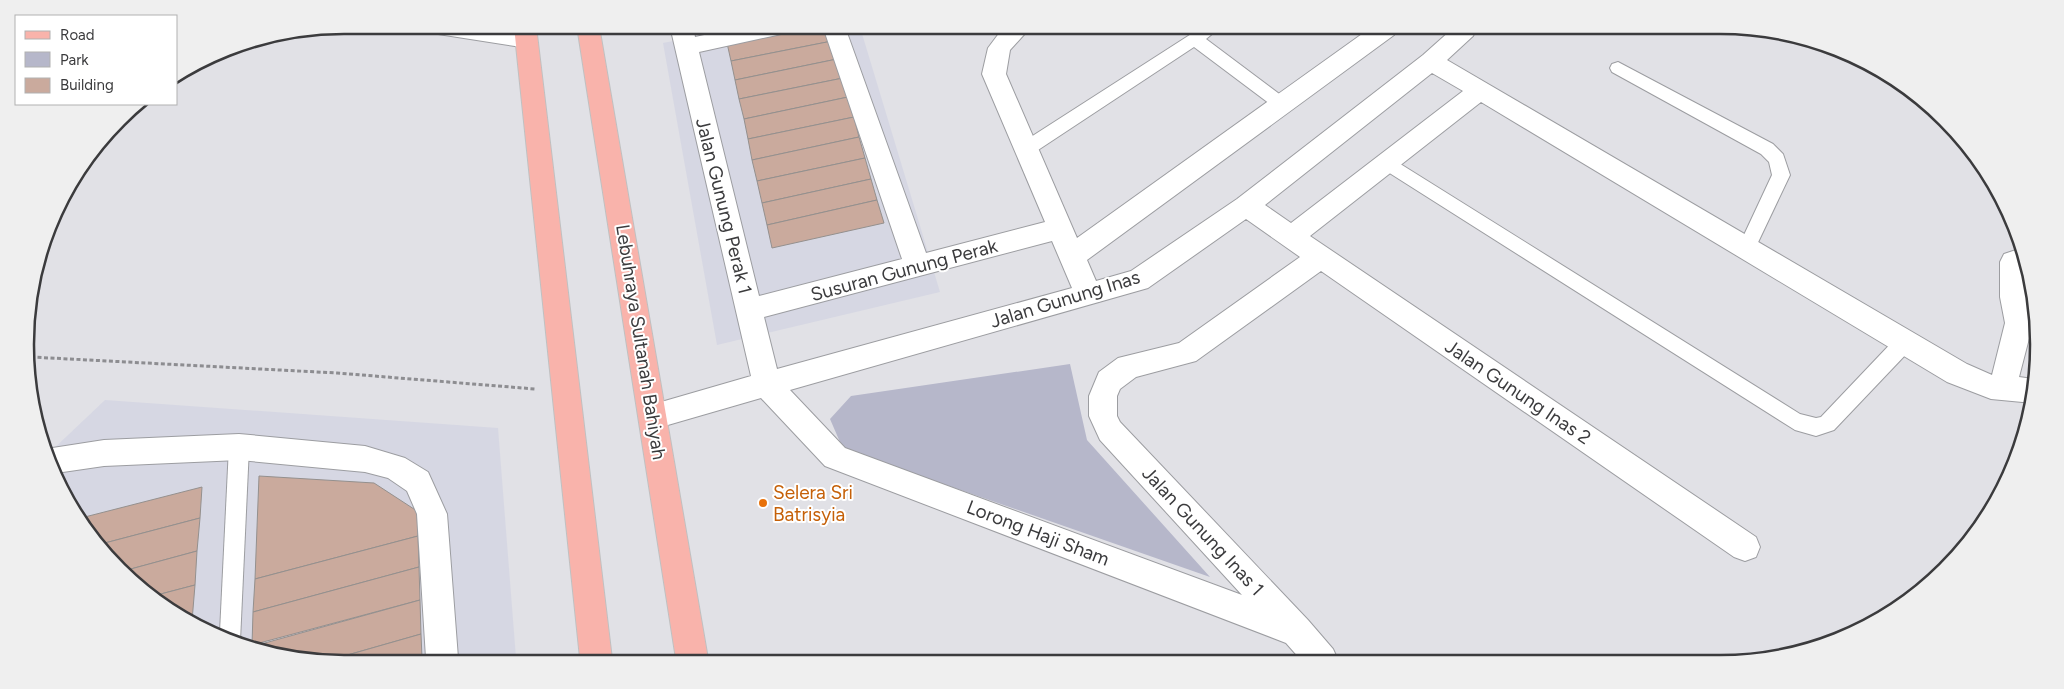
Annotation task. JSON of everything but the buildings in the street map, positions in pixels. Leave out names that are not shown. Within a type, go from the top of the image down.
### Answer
[{"type":"main road","points":[[526,34],[596,655]]},
{"type":"main road","name":"Lebuhraya Sultanah Bahiyah","points":[[594,34],[691,655]]},
{"type":"street","points":[[683,37],[711,34]]},
{"type":"street","points":[[836,34],[917,266]]},
{"type":"street","points":[[1010,34],[994,56],[994,74],[1088,294]]},
{"type":"street","points":[[1071,257],[1284,106],[1381,34]]},
{"type":"street","name":"Jalan Gunung Inas","points":[[654,416],[1139,280],[1246,206],[1431,61],[1461,34]]},
{"type":"street","name":"Jalan Gunung Perak 1","points":[[683,37],[767,385]]},
{"type":"street","points":[[1431,61],[1746,250],[1956,373],[1991,387],[2027,390]]},
{"type":"street","points":[[1291,237],[1479,91]]},
{"type":"street","name":"Jalan Gunung Inas 2","points":[[1246,206],[1745,546]]},
{"type":"street","name":"Susuran Gunung Perak","points":[[749,310],[1059,229]]},
{"type":"street","name":"Jalan Gunung Inas 1","points":[[1297,631],[1110,431],[1103,416],[1103,396],[1108,381],[1128,366],[1186,353],[1320,257]]},
{"type":"street","points":[[2003,387],[2020,323],[2013,297],[2013,262],[2019,260]]},
{"type":"street","name":"Lorong Haji Sham","points":[[767,385],[835,457],[1297,631],[1318,655]]},
{"type":"street","points":[[56,459],[104,453],[239,447],[365,459],[395,467],[418,482],[432,514],[442,655]]},
{"type":"lane","points":[[1026,149],[1202,34]]},
{"type":"lane","points":[[1194,39],[1284,106]]},
{"type":"lane","points":[[1618,68],[1767,150],[1777,159],[1781,174],[1746,250]]},
{"type":"lane","points":[[1386,162],[1795,421],[1816,427],[1827,424],[1904,343]]},
{"type":"lane","points":[[231,634],[239,447]]},
{"type":"path","points":[[34,356],[336,374],[567,391]]},
{"type":"shaded area","points":[[710,34],[862,34],[940,292],[717,345],[663,43]]},
{"type":"shaded area","points":[[105,400],[498,428],[516,655],[324,655],[264,645],[226,632],[189,614],[172,603],[155,591],[125,564],[98,534],[75,500],[52,450]]},
{"type":"green space","points":[[1070,364],[1087,440],[1210,577],[843,449],[830,419],[851,396]]},
{"type":"place","name":"Selera Sri Batrisyia","points":[[763,503]]}]
